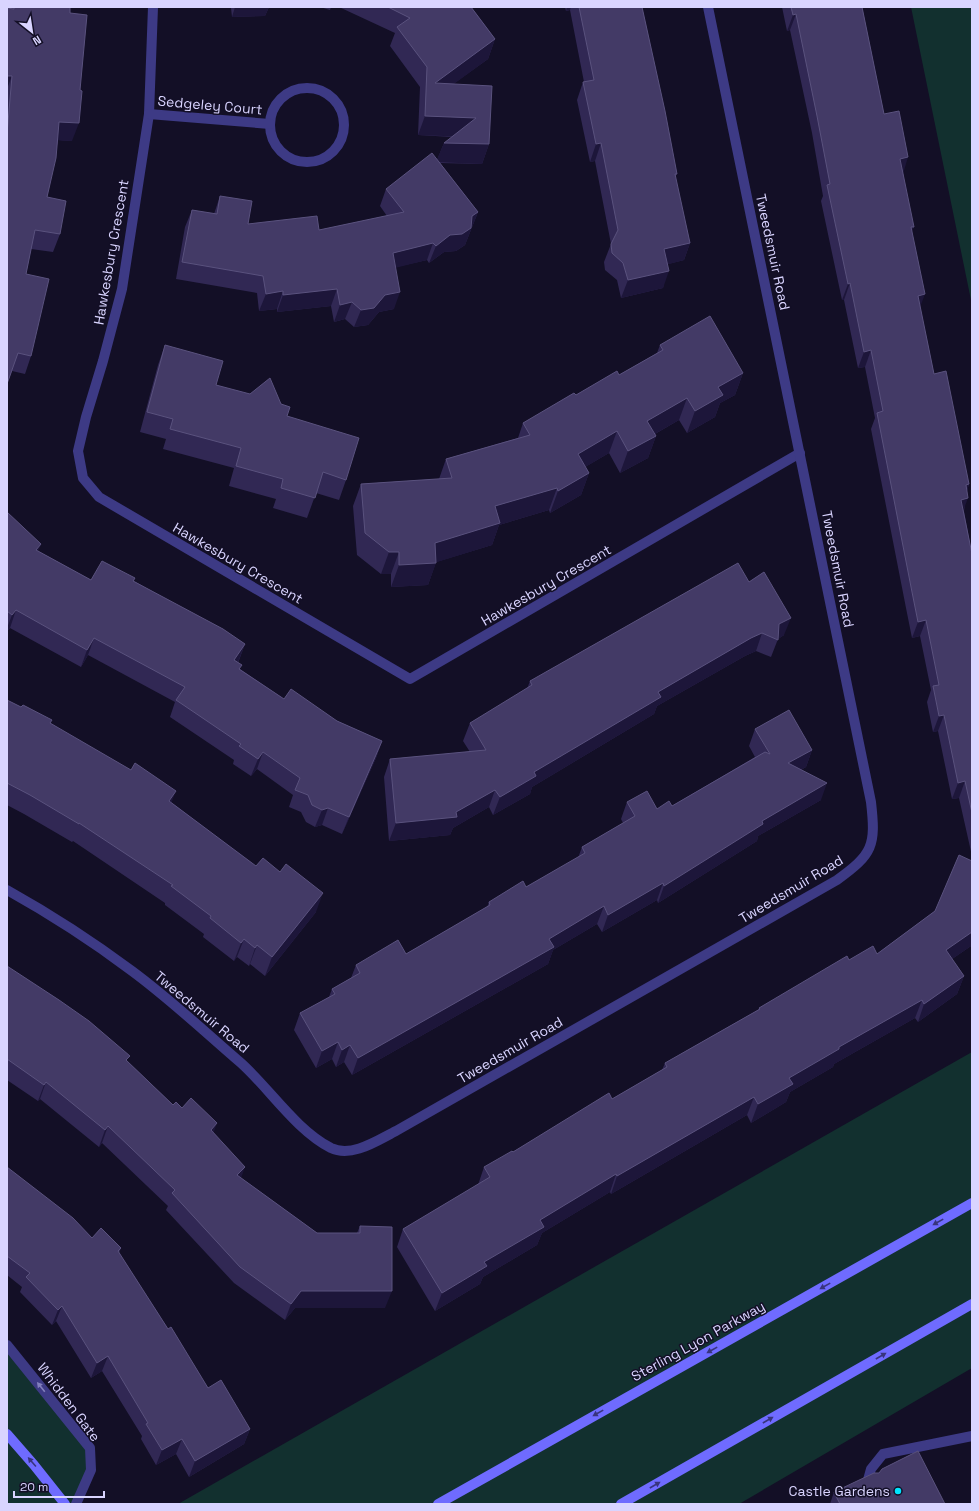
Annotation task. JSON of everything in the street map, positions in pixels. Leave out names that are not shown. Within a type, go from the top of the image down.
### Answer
[{"type":"main road","name":"Sterling Lyon Parkway","points":[[438,1504],[972,1202]]},
{"type":"main road","points":[[621,1504],[972,1304]]},
{"type":"main road","points":[[7,1434],[65,1504]]},
{"type":"street","name":"Hawkesbury Crescent","points":[[153,7],[149,114],[122,288],[78,451],[83,478],[99,497],[410,679],[800,453]]},
{"type":"street","name":"Tweedsmuir Road","points":[[7,890],[46,912],[132,971],[196,1023],[256,1077],[305,1130],[332,1148],[347,1151],[369,1145],[396,1131],[837,880],[856,866],[871,848],[874,826],[871,802],[708,7]]},
{"type":"street","name":"Sedgeley Court","points":[[300,88],[313,88],[326,92],[340,106],[344,118],[344,132],[336,149],[326,157],[314,162],[301,162],[288,158],[278,150],[273,142],[270,124],[270,117],[275,105],[288,92],[300,88]]},
{"type":"street","name":"Sedgeley Court","points":[[149,114],[270,124]]},
{"type":"street","name":"Whidden Gate","points":[[7,1345],[90,1448],[91,1470],[76,1504]]},
{"type":"street","points":[[866,1494],[866,1486],[871,1469],[883,1454],[972,1436]]},
{"type":"green space","points":[[911,7],[972,7],[972,305]]},
{"type":"green space","points":[[972,1052],[972,1368],[739,1504],[178,1504]]},
{"type":"green space","points":[[7,1345],[90,1448],[91,1470],[76,1504],[7,1504]]},
{"type":"building","points":[[14,7],[70,7],[70,13],[87,15],[80,90],[82,91],[79,123],[59,122],[56,158],[47,197],[66,201],[60,234],[35,230],[26,274],[49,279],[31,356],[18,353],[7,384],[7,134],[12,76],[7,76],[7,8],[14,9]]},
{"type":"building","points":[[388,7],[471,7],[495,39],[435,83],[492,86],[489,144],[444,143],[476,118],[425,116],[427,67],[397,27],[410,18]]},
{"type":"building","points":[[579,7],[642,7],[665,111],[677,174],[675,174],[690,243],[664,249],[669,271],[628,280],[623,263],[612,253],[611,244],[618,230],[601,143],[596,144],[583,82],[594,80]]},
{"type":"building","points":[[791,7],[862,7],[884,114],[899,111],[908,157],[900,159],[914,227],[911,227],[925,294],[918,296],[934,374],[946,371],[969,484],[966,485],[968,498],[961,500],[972,554],[972,813],[965,781],[958,783],[944,715],[939,716],[933,686],[939,685],[926,620],[918,622],[877,413],[883,411],[871,350],[864,352],[850,283],[848,284],[827,185],[830,184],[817,116],[796,14],[793,15]]},
{"type":"building","points":[[432,153],[478,212],[472,216],[471,228],[462,234],[450,235],[436,246],[433,243],[393,253],[400,292],[385,295],[374,308],[361,310],[352,302],[340,305],[337,289],[283,295],[283,291],[266,294],[263,276],[182,262],[192,210],[217,214],[220,196],[252,201],[248,224],[317,216],[319,230],[404,212],[386,189]]},
{"type":"building","points":[[710,316],[743,373],[718,387],[723,395],[695,411],[687,398],[647,421],[656,436],[628,451],[617,431],[578,454],[589,473],[558,491],[557,488],[495,506],[500,523],[435,543],[436,563],[399,565],[399,552],[389,552],[365,533],[361,484],[452,478],[446,459],[530,435],[523,423],[574,393],[576,395],[617,371],[619,375],[663,350],[660,345]]},
{"type":"building","points":[[165,345],[223,361],[216,385],[250,394],[270,378],[281,404],[290,407],[287,416],[359,438],[346,480],[323,472],[315,498],[281,488],[283,479],[236,466],[241,448],[170,429],[173,419],[147,412]]},
{"type":"building","points":[[7,512],[41,544],[36,550],[91,580],[102,561],[135,578],[133,581],[223,629],[245,644],[234,660],[242,665],[239,669],[284,699],[291,689],[337,721],[382,741],[349,817],[328,808],[322,810],[312,805],[308,795],[295,790],[300,778],[263,752],[258,759],[239,746],[241,744],[176,700],[185,687],[94,638],[87,650],[16,610],[12,615],[7,611]]},
{"type":"building","points":[[738,563],[749,582],[764,572],[791,618],[779,624],[778,640],[762,633],[751,638],[658,692],[661,697],[534,772],[536,776],[500,797],[495,790],[456,812],[457,817],[396,823],[390,759],[486,750],[470,723],[532,685],[530,681]]},
{"type":"building","points":[[7,700],[21,707],[23,705],[52,720],[50,723],[131,770],[135,763],[176,791],[169,801],[256,866],[263,858],[280,872],[286,864],[323,893],[272,957],[257,945],[255,948],[244,939],[241,943],[210,918],[211,916],[171,886],[173,885],[79,823],[7,783]]},
{"type":"building","points":[[789,710],[812,750],[788,763],[827,783],[762,821],[763,824],[664,886],[663,883],[608,915],[604,906],[549,939],[554,947],[358,1058],[350,1045],[342,1050],[338,1042],[322,1051],[300,1013],[335,994],[332,989],[360,973],[356,965],[398,940],[406,954],[490,905],[489,902],[523,881],[526,887],[585,853],[582,847],[635,816],[627,802],[647,791],[657,809],[669,801],[672,806],[765,752],[770,754],[755,729]]},
{"type":"building","points":[[959,855],[972,861],[972,932],[946,950],[964,976],[924,1004],[922,1000],[839,1047],[839,1049],[789,1078],[793,1084],[758,1104],[754,1097],[617,1176],[616,1174],[540,1220],[544,1227],[484,1262],[487,1266],[442,1293],[403,1229],[490,1177],[484,1167],[512,1151],[513,1152],[609,1093],[612,1099],[667,1067],[665,1063],[760,1009],[759,1008],[847,956],[849,960],[873,946],[877,954],[935,911]]},
{"type":"building","points":[[7,966],[89,1021],[130,1056],[126,1060],[173,1105],[176,1102],[182,1108],[191,1098],[217,1123],[211,1130],[245,1167],[237,1175],[317,1233],[360,1233],[360,1226],[392,1227],[392,1291],[301,1291],[291,1304],[240,1267],[172,1193],[175,1190],[108,1126],[105,1130],[46,1082],[44,1085],[7,1059]]},
{"type":"building","points":[[7,1167],[73,1218],[92,1238],[101,1228],[121,1248],[118,1251],[168,1329],[171,1327],[208,1388],[221,1380],[250,1429],[195,1461],[182,1439],[162,1450],[146,1424],[148,1423],[108,1356],[97,1363],[62,1306],[58,1310],[26,1277],[30,1273],[7,1256]]},
{"type":"building","points":[[918,1451],[945,1504],[840,1504],[834,1492],[874,1473],[879,1473],[882,1469]]},
{"type":"place","name":"Castle Gardens","points":[[898,1491]]}]
